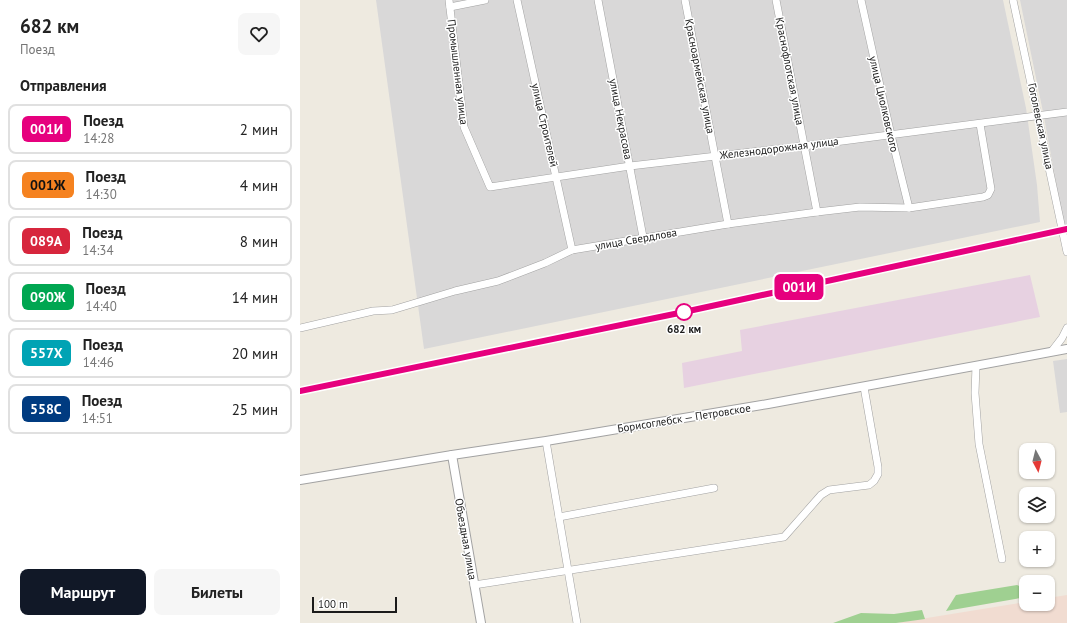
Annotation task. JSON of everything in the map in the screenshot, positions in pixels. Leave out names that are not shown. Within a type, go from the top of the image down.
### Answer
[{"type":"street","points":[[450,3],[485,0]]},
{"type":"street","name":"улица Строителей","points":[[517,0],[557,176],[572,250]]},
{"type":"street","name":"улица Некрасова","points":[[598,0],[643,237]]},
{"type":"street","name":"Красноармейская улица","points":[[685,0],[728,224]]},
{"type":"street","name":"Краснофлотская улица","points":[[776,0],[817,212]]},
{"type":"street","name":"улица Циолковского","points":[[861,0],[890,135],[909,208]]},
{"type":"street","name":"Гоголевская улица","points":[[1013,0],[1067,252]]},
{"type":"street","name":"Промышленная улица","points":[[450,3],[464,127],[490,187]]},
{"type":"street","name":"Железнодорожная улица","points":[[490,187],[630,166],[804,146],[1067,112]]},
{"type":"street","name":"улица Свердлова","points":[[300,328],[373,311],[392,310],[455,291],[498,281],[545,264],[572,250],[643,237],[817,212],[860,207],[909,208],[982,197],[988,195],[991,189],[980,124]]},
{"type":"street","points":[[1052,351],[1067,330]]},
{"type":"street","name":"Борисоглебск — Петровское","points":[[300,480],[546,441],[864,387],[1067,349]]},
{"type":"street","points":[[976,366],[975,393],[979,444],[1002,559]]},
{"type":"street","points":[[474,585],[784,537],[821,495],[829,490],[869,485],[874,481],[878,474],[878,466],[864,387]]},
{"type":"street","points":[[546,441],[577,623]]},
{"type":"street","name":"Объездная улица","points":[[452,455],[481,623]]},
{"type":"street","points":[[559,517],[714,488]]},
{"type":"shaded area","points":[[376,0],[1003,0],[1026,108],[1037,185],[1040,222],[424,349]]},
{"type":"shaded area","points":[[1020,0],[1067,0],[1067,109],[1043,112]]},
{"type":"shaded area","points":[[1067,114],[1067,225],[1064,226],[1044,117]]},
{"type":"shaded area","points":[[1030,275],[1040,317],[684,388],[682,363],[742,351],[740,330]]},
{"type":"shaded area","points":[[1067,359],[1067,412],[1060,413],[1053,361]]},
{"type":"shaded area","points":[[1067,595],[1067,623],[896,623],[1019,603],[1019,611],[1055,611],[1055,597]]},
{"type":"green space","points":[[1019,586],[1019,598],[946,611],[956,595]]},
{"type":"green space","points":[[922,610],[925,619],[896,623],[833,623],[861,613],[894,614]]},
{"type":"railway","points":[[300,391],[684,312],[1067,229]]},
{"type":"train","name":"001И","points":[[300,391],[684,312],[1067,229]]},
{"type":"place","name":"682 км","points":[[684,312]]}]
